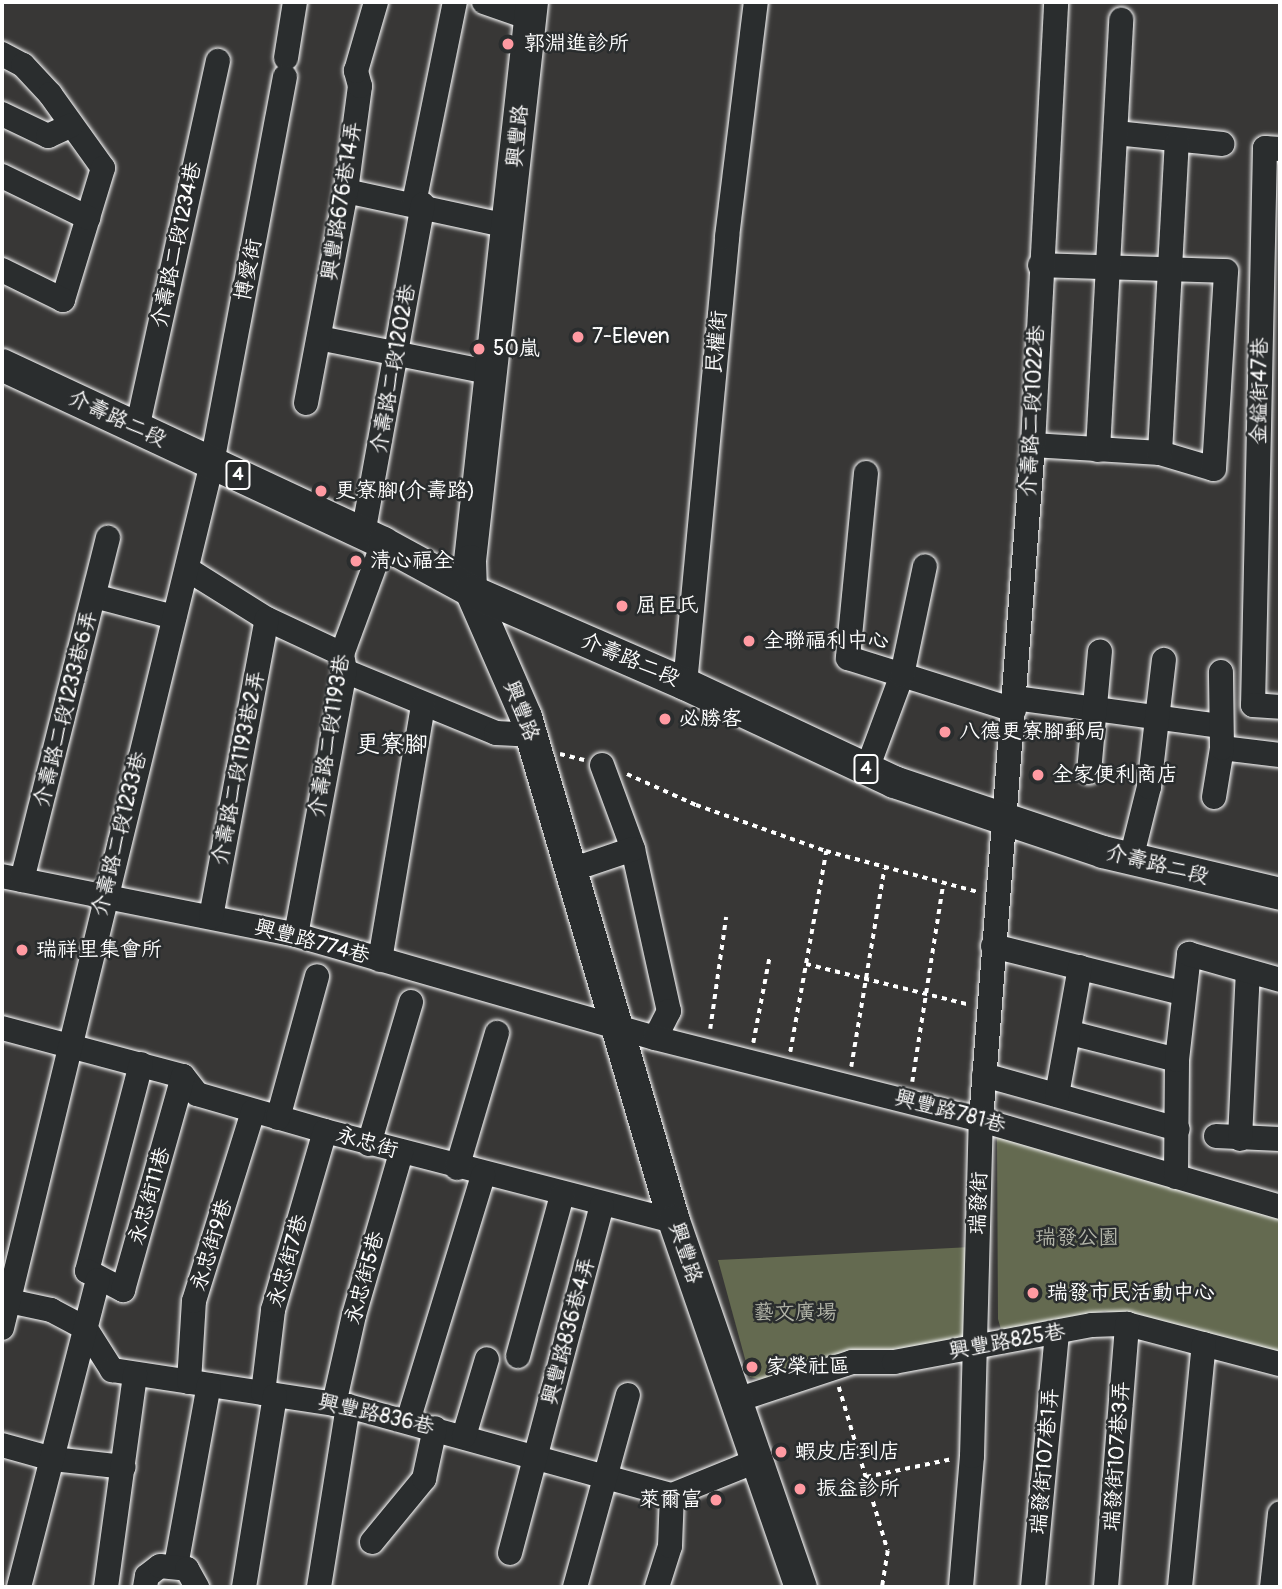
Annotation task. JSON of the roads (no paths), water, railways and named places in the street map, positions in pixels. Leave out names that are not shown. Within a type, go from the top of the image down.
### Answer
[{"type":"main road","name":"興豐路","points":[[531,10],[471,591],[534,743],[674,1221],[734,1401],[751,1462],[778,1587]]},
{"type":"main road","name":"介壽路二段","points":[[2,365],[373,538],[471,591],[685,684],[867,769],[1006,820],[1131,859],[1280,894]]},
{"type":"main road","name":"興豐路","points":[[751,1462],[801,1587]]},
{"type":"street","name":"博愛街","points":[[212,463],[286,68],[295,2]]},
{"type":"street","name":"興豐路676巷14弄","points":[[306,403],[346,191],[360,86],[356,71],[376,2]]},
{"type":"street","name":"介壽路二段1202巷","points":[[373,538],[419,204],[455,2]]},
{"type":"street","points":[[484,2],[531,10]]},
{"type":"street","name":"民權街","points":[[685,684],[726,250],[756,2]]},
{"type":"street","name":"介壽路二段1022巷","points":[[1006,820],[1033,445],[1040,265],[1056,2]]},
{"type":"street","points":[[1098,450],[1110,269],[1121,20]]},
{"type":"street","points":[[2,54],[23,65],[103,167],[64,300],[2,270]]},
{"type":"street","name":"介壽路二段1234巷","points":[[137,429],[218,61]]},
{"type":"street","points":[[2,114],[48,136],[72,125]]},
{"type":"street","points":[[1116,133],[1177,142],[1222,144]]},
{"type":"street","points":[[1160,453],[1173,270],[1177,142]]},
{"type":"street","name":"金鎰街47巷","points":[[1273,149],[1269,510],[1253,705],[1280,708]]},
{"type":"street","points":[[2,176],[88,218]]},
{"type":"street","points":[[346,191],[419,204],[508,226]]},
{"type":"street","points":[[1033,445],[1160,453],[1214,469],[1226,271],[1040,265]]},
{"type":"street","points":[[318,338],[492,373]]},
{"type":"street","name":"介壽路二段1233巷","points":[[2,1328],[104,898],[212,463]]},
{"type":"street","points":[[866,473],[848,658],[1014,704],[1096,708],[1159,716],[1280,755]]},
{"type":"street","name":"介壽路二段1233巷6弄","points":[[12,878],[94,596],[108,538]]},
{"type":"street","name":"介壽路二段1193巷","points":[[296,935],[343,662],[373,538]]},
{"type":"street","points":[[867,769],[902,675],[925,566]]},
{"type":"street","points":[[187,569],[267,619],[423,705],[496,733],[534,743]]},
{"type":"street","points":[[94,596],[174,617]]},
{"type":"street","name":"介壽路二段1193巷2弄","points":[[211,917],[267,619]]},
{"type":"street","points":[[1089,772],[1100,652]]},
{"type":"street","points":[[1131,859],[1149,787],[1164,660]]},
{"type":"street","points":[[1214,797],[1220,737],[1221,672]]},
{"type":"street","points":[[380,960],[423,705]]},
{"type":"street","points":[[602,765],[633,849],[669,1011],[655,1038]]},
{"type":"street","name":"瑞發街","points":[[961,1587],[972,1455],[981,1120],[997,897],[1006,820]]},
{"type":"street","points":[[571,870],[633,849]]},
{"type":"street","name":"興豐路774巷","points":[[12,878],[296,935],[617,1026]]},
{"type":"street","points":[[993,946],[1182,993]]},
{"type":"street","points":[[1176,1177],[1177,1060],[1182,993],[1189,954],[1280,980]]},
{"type":"street","points":[[1057,1095],[1071,1033],[1080,967]]},
{"type":"street","points":[[1248,972],[1228,1138],[1280,1139]]},
{"type":"street","points":[[278,1118],[317,976]]},
{"type":"street","points":[[369,1144],[411,1002]]},
{"type":"street","name":"興豐路781巷","points":[[617,1026],[749,1062],[910,1100],[1280,1207]]},
{"type":"street","name":"永忠街","points":[[2,1028],[183,1076],[197,1094],[253,1111],[483,1175],[674,1221]]},
{"type":"street","points":[[457,1168],[497,1033]]},
{"type":"street","points":[[1071,1033],[1177,1060]]},
{"type":"street","points":[[19,1587],[99,1280],[87,1271],[141,1065]]},
{"type":"street","points":[[984,1075],[1178,1129]]},
{"type":"street","name":"永忠街11巷","points":[[99,1280],[123,1290],[183,1076]]},
{"type":"street","name":"永忠街9巷","points":[[176,1566],[199,1384],[194,1301],[253,1111]]},
{"type":"street","name":"永忠街7巷","points":[[244,1587],[269,1394],[273,1310],[326,1131]]},
{"type":"street","name":"永忠街5巷","points":[[318,1587],[354,1315],[401,1153]]},
{"type":"street","points":[[408,1421],[483,1175]]},
{"type":"street","points":[[518,1356],[562,1195]]},
{"type":"street","name":"興豐路836巷4弄","points":[[510,1553],[602,1205]]},
{"type":"street","name":"興豐路836巷","points":[[9,1301],[51,1310],[86,1329],[112,1370],[341,1405],[435,1428],[671,1494]]},
{"type":"street","name":"興豐路825巷","points":[[734,1401],[833,1368],[1057,1335],[1092,1325],[1127,1324],[1280,1364]]},
{"type":"street","name":"瑞發街107巷3弄","points":[[1107,1587],[1127,1324]]},
{"type":"street","name":"瑞發街107巷1弄","points":[[1033,1587],[1057,1335]]},
{"type":"street","points":[[1180,1587],[1203,1344]]},
{"type":"street","points":[[464,1436],[487,1359]]},
{"type":"street","points":[[135,1374],[107,1577],[145,1585],[153,1570],[176,1566],[193,1574],[197,1587]]},
{"type":"street","points":[[575,1587],[628,1395]]},
{"type":"street","points":[[372,1542],[424,1479],[435,1428]]},
{"type":"street","points":[[2,1445],[53,1459],[124,1467]]},
{"type":"street","points":[[657,1587],[670,1546],[671,1494],[751,1462]]},
{"type":"street","points":[[1272,1587],[1280,1513]]},
{"type":"place","name":"郭淵進診所","points":[[508,44]]},
{"type":"place","name":"7-Eleven","points":[[578,337]]},
{"type":"place","name":"50嵐","points":[[479,349]]},
{"type":"place","name":"更寮腳(介壽路)","points":[[321,491]]},
{"type":"place","name":"清心福全","points":[[356,561]]},
{"type":"place","name":"屈臣氏","points":[[622,606]]},
{"type":"place","name":"全聯福利中心","points":[[749,641]]},
{"type":"place","name":"必勝客","points":[[665,719]]},
{"type":"place","name":"八德更寮腳郵局","points":[[945,732]]},
{"type":"place","name":"全家便利商店","points":[[1038,775]]},
{"type":"place","name":"瑞祥里集會所","points":[[22,950]]},
{"type":"place","name":"瑞發市民活動中心","points":[[1033,1293]]},
{"type":"place","name":"家榮社區","points":[[752,1367]]},
{"type":"place","name":"蝦皮店到店","points":[[781,1452]]},
{"type":"place","name":"振益診所","points":[[800,1489]]},
{"type":"place","name":"萊爾富","points":[[716,1500]]},
{"type":"district","name":"更寮腳","points":[[392,745]]},
{"type":"park label","name":"瑞發公園","points":[[1077,1238]]},
{"type":"park label","name":"藝文廣場","points":[[795,1313]]}]
